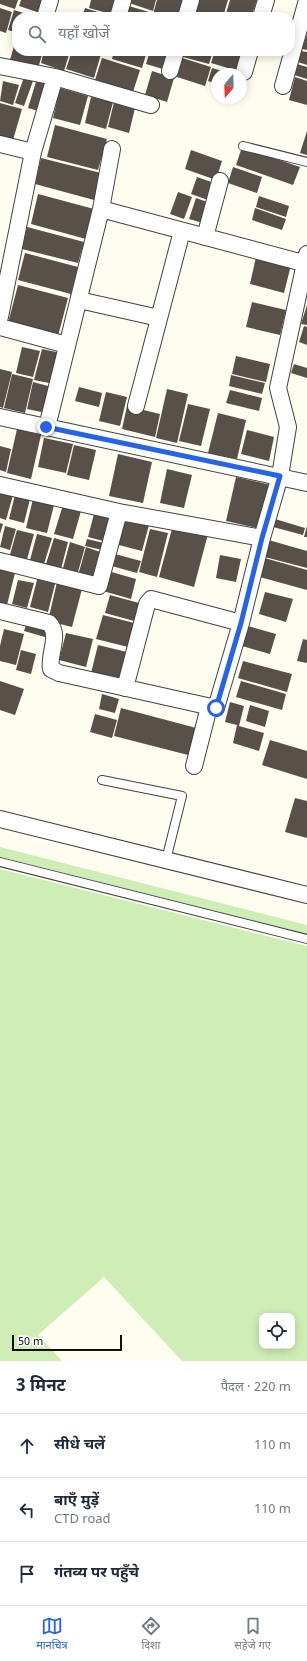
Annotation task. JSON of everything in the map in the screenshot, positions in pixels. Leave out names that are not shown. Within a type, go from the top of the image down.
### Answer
[{"type":"street","points":[[46,12],[50,0]]},
{"type":"street","points":[[119,12],[123,0]]},
{"type":"street","points":[[187,12],[191,0]]},
{"type":"street","points":[[262,12],[266,0]]},
{"type":"street","points":[[295,43],[307,0]]},
{"type":"street","points":[[170,71],[174,56]]},
{"type":"street","points":[[245,68],[249,56]]},
{"type":"street","points":[[283,86],[291,56]]},
{"type":"street","points":[[0,66],[54,77],[151,105]]},
{"type":"street","points":[[0,317],[5,260],[54,77]]},
{"type":"street","points":[[0,144],[33,152]]},
{"type":"street","points":[[46,427],[101,209],[112,149]]},
{"type":"street","points":[[205,237],[220,181]]},
{"type":"street","points":[[0,611],[49,623],[53,626],[54,643],[50,662],[51,669],[59,673],[216,708],[241,623],[262,538],[280,476],[288,427],[278,388],[306,261],[205,237],[101,209]]},
{"type":"street","points":[[136,406],[182,231]]},
{"type":"street","points":[[78,300],[159,318]]},
{"type":"street","points":[[0,327],[67,345]]},
{"type":"street","points":[[0,417],[307,483]]},
{"type":"street","points":[[0,485],[119,512],[262,538]]},
{"type":"street","points":[[0,561],[99,586],[119,512]]},
{"type":"street","points":[[125,688],[147,604],[151,599],[241,623]]},
{"type":"street","points":[[194,766],[209,707]]},
{"type":"street","points":[[0,819],[307,895]]},
{"type":"lane","points":[[243,146],[307,162]]},
{"type":"lane","points":[[102,780],[182,796],[166,860]]},
{"type":"lane","points":[[0,862],[307,939]]},
{"type":"green space","points":[[0,847],[307,925],[307,934],[0,857]]},
{"type":"green space","points":[[0,869],[307,946],[307,1361],[182,1361],[104,1277],[38,1335],[62,1361],[0,1361]]},
{"type":"building","points":[[0,0],[18,0],[15,9],[0,4]]},
{"type":"building","points":[[21,0],[47,0],[44,12],[37,12],[19,6]]},
{"type":"building","points":[[91,0],[116,0],[112,12],[104,12],[89,8]]},
{"type":"building","points":[[127,0],[156,0],[153,11],[126,2]]},
{"type":"building","points":[[157,0],[187,0],[183,12],[154,12]]},
{"type":"building","points":[[195,0],[228,0],[224,12],[191,12]]},
{"type":"building","points":[[230,0],[257,0],[253,12],[226,12]]},
{"type":"building","points":[[129,6],[149,12],[127,12]]},
{"type":"building","points":[[0,8],[12,12],[6,33],[0,31]]},
{"type":"building","points":[[85,8],[98,12],[84,12]]},
{"type":"building","points":[[12,17],[12,31],[8,30]]},
{"type":"building","points":[[307,34],[307,50],[302,49]]},
{"type":"building","points":[[301,51],[307,52],[307,65],[298,62]]},
{"type":"building","points":[[12,53],[12,56],[42,56],[37,72],[9,63]]},
{"type":"building","points":[[43,56],[68,56],[64,71],[41,63]]},
{"type":"building","points":[[70,56],[100,56],[94,78],[66,69]]},
{"type":"building","points":[[113,56],[146,56],[142,68],[112,59]]},
{"type":"building","points":[[148,56],[170,56],[166,70],[146,64]]},
{"type":"building","points":[[183,56],[211,56],[209,64]]},
{"type":"building","points":[[213,56],[243,57],[239,68],[228,68],[211,63]]},
{"type":"building","points":[[102,58],[140,70],[133,92],[95,80]]},
{"type":"building","points":[[182,58],[211,67],[205,86],[177,77]]},
{"type":"building","points":[[297,64],[307,67],[307,79],[294,75]]},
{"type":"building","points":[[152,71],[174,78],[167,102],[145,95]]},
{"type":"building","points":[[211,71],[211,82],[208,81]]},
{"type":"building","points":[[38,75],[51,79],[42,112],[28,108]]},
{"type":"building","points":[[24,77],[33,81],[24,106],[15,103]]},
{"type":"building","points":[[295,77],[307,81],[307,105],[289,100]]},
{"type":"building","points":[[3,81],[19,85],[13,105],[0,101]]},
{"type":"building","points":[[60,88],[88,96],[80,125],[53,118]]},
{"type":"building","points":[[91,97],[113,102],[106,129],[85,123]]},
{"type":"building","points":[[114,102],[135,108],[129,133],[108,127]]},
{"type":"building","points":[[0,103],[22,109],[13,140],[0,136]]},
{"type":"building","points":[[55,125],[107,139],[98,170],[47,157]]},
{"type":"building","points":[[307,131],[307,155],[300,153]]},
{"type":"building","points":[[242,147],[300,167],[293,185],[236,165]]},
{"type":"building","points":[[191,150],[222,161],[216,180],[185,169]]},
{"type":"building","points":[[41,158],[101,173],[94,200],[35,184]]},
{"type":"building","points":[[233,167],[262,177],[257,193],[228,183]]},
{"type":"building","points":[[197,177],[214,183],[208,200],[191,194]]},
{"type":"building","points":[[178,192],[192,197],[184,219],[170,214]]},
{"type":"building","points":[[38,194],[94,209],[86,239],[31,224]]},
{"type":"building","points":[[259,196],[289,206],[286,217],[256,207]]},
{"type":"building","points":[[196,198],[210,203],[203,223],[189,219]]},
{"type":"building","points":[[255,208],[286,219],[282,230],[252,220]]},
{"type":"building","points":[[27,227],[84,242],[78,263],[22,249]]},
{"type":"building","points":[[25,253],[78,267],[71,294],[18,280]]},
{"type":"building","points":[[256,257],[291,265],[284,293],[250,284]]},
{"type":"building","points":[[18,285],[68,298],[57,340],[7,327]]},
{"type":"building","points":[[252,302],[286,310],[280,335],[246,327]]},
{"type":"building","points":[[307,305],[307,325],[301,324]]},
{"type":"building","points":[[304,326],[307,327],[307,345],[299,342]]},
{"type":"building","points":[[22,347],[40,351],[33,377],[16,373]]},
{"type":"building","points":[[42,349],[61,353],[54,384],[34,380]]},
{"type":"building","points":[[236,356],[270,364],[266,382],[232,374]]},
{"type":"building","points":[[294,364],[307,368],[307,378],[291,373]]},
{"type":"building","points":[[0,369],[12,372],[3,408],[0,407]]},
{"type":"building","points":[[12,374],[33,379],[25,413],[4,408]]},
{"type":"building","points":[[231,375],[265,383],[262,394],[229,386]]},
{"type":"building","points":[[33,382],[52,387],[46,413],[27,409]]},
{"type":"building","points":[[79,387],[102,393],[99,407],[75,401]]},
{"type":"building","points":[[167,389],[188,394],[177,443],[156,438]]},
{"type":"building","points":[[230,390],[262,398],[259,411],[226,403]]},
{"type":"building","points":[[106,392],[127,397],[120,426],[99,421]]},
{"type":"building","points":[[188,404],[210,409],[201,446],[179,441]]},
{"type":"building","points":[[127,406],[160,414],[155,437],[122,429]]},
{"type":"building","points":[[218,413],[246,420],[237,459],[208,453]]},
{"type":"building","points":[[17,429],[41,435],[31,479],[7,473]]},
{"type":"building","points":[[247,430],[274,437],[269,461],[241,454]]},
{"type":"building","points":[[44,438],[73,444],[66,473],[38,467]]},
{"type":"building","points":[[74,445],[96,450],[89,480],[67,475]]},
{"type":"building","points":[[0,446],[11,449],[6,472],[0,470]]},
{"type":"building","points":[[118,454],[152,462],[143,503],[109,496]]},
{"type":"building","points":[[167,469],[192,475],[184,508],[160,503]]},
{"type":"building","points":[[236,477],[271,485],[261,529],[226,521]]},
{"type":"building","points":[[0,491],[13,495],[6,520],[0,518]]},
{"type":"building","points":[[15,495],[30,499],[24,523],[9,519]]},
{"type":"building","points":[[33,499],[54,505],[47,533],[26,528]]},
{"type":"building","points":[[63,505],[81,511],[73,539],[54,534]]},
{"type":"building","points":[[95,510],[114,515],[107,542],[88,537]]},
{"type":"building","points":[[123,517],[149,525],[142,551],[115,544]]},
{"type":"building","points":[[275,519],[305,528],[303,535],[273,527]]},
{"type":"building","points":[[0,523],[3,524],[0,534]]},
{"type":"building","points":[[173,525],[208,534],[194,587],[159,577]]},
{"type":"building","points":[[5,526],[16,529],[10,550],[0,547]]},
{"type":"building","points":[[307,526],[307,537],[304,537]]},
{"type":"building","points":[[150,529],[168,533],[157,577],[139,572]]},
{"type":"building","points":[[17,530],[34,534],[26,563],[9,558]]},
{"type":"building","points":[[37,534],[52,538],[44,564],[30,560]]},
{"type":"building","points":[[54,538],[68,542],[61,569],[46,564]]},
{"type":"building","points":[[87,539],[104,543],[102,550],[85,546]]},
{"type":"building","points":[[265,539],[307,551],[307,568],[261,556]]},
{"type":"building","points":[[70,542],[85,547],[78,572],[63,568]]},
{"type":"building","points":[[86,547],[103,553],[96,577],[79,572]]},
{"type":"building","points":[[111,553],[141,561],[137,573],[108,565]]},
{"type":"building","points":[[220,555],[241,559],[236,582],[216,578]]},
{"type":"building","points":[[261,557],[307,570],[307,590],[256,576]]},
{"type":"building","points":[[0,565],[16,569],[6,609],[0,607]]},
{"type":"building","points":[[108,571],[136,579],[131,599],[103,591]]},
{"type":"building","points":[[38,576],[56,580],[48,612],[30,607]]},
{"type":"building","points":[[18,580],[34,583],[27,608],[12,604]]},
{"type":"building","points":[[57,582],[82,589],[72,627],[48,621]]},
{"type":"building","points":[[265,592],[293,599],[286,622],[259,614]]},
{"type":"building","points":[[110,595],[139,603],[134,621],[105,613]]},
{"type":"building","points":[[103,615],[138,624],[132,648],[96,639]]},
{"type":"building","points":[[28,619],[49,626],[45,637],[24,631]]},
{"type":"building","points":[[248,626],[276,634],[270,654],[242,646]]},
{"type":"building","points":[[4,629],[24,634],[16,665],[0,661],[0,646]]},
{"type":"building","points":[[66,633],[93,639],[86,667],[59,660]]},
{"type":"building","points":[[303,639],[307,640],[307,663],[297,661]]},
{"type":"building","points":[[98,645],[131,653],[124,681],[91,673]]},
{"type":"building","points":[[21,650],[36,654],[31,674],[16,670]]},
{"type":"building","points":[[243,661],[292,674],[287,692],[238,678]]},
{"type":"building","points":[[0,681],[24,689],[15,715],[0,710]]},
{"type":"building","points":[[241,681],[286,694],[282,710],[236,697]]},
{"type":"building","points":[[102,694],[119,699],[115,713],[99,709]]},
{"type":"building","points":[[230,702],[244,706],[239,726],[264,733],[259,751],[233,743],[237,725],[225,722]]},
{"type":"building","points":[[250,705],[269,711],[265,727],[246,721]]},
{"type":"building","points":[[121,708],[200,729],[192,756],[114,736]]},
{"type":"building","points":[[95,714],[117,720],[112,738],[90,732]]},
{"type":"building","points":[[270,740],[307,751],[307,779],[262,765]]},
{"type":"building","points":[[295,798],[307,801],[307,838],[285,832]]},
{"type":"route","points":[[46,427],[280,476],[262,538],[241,623],[216,708]]}]
